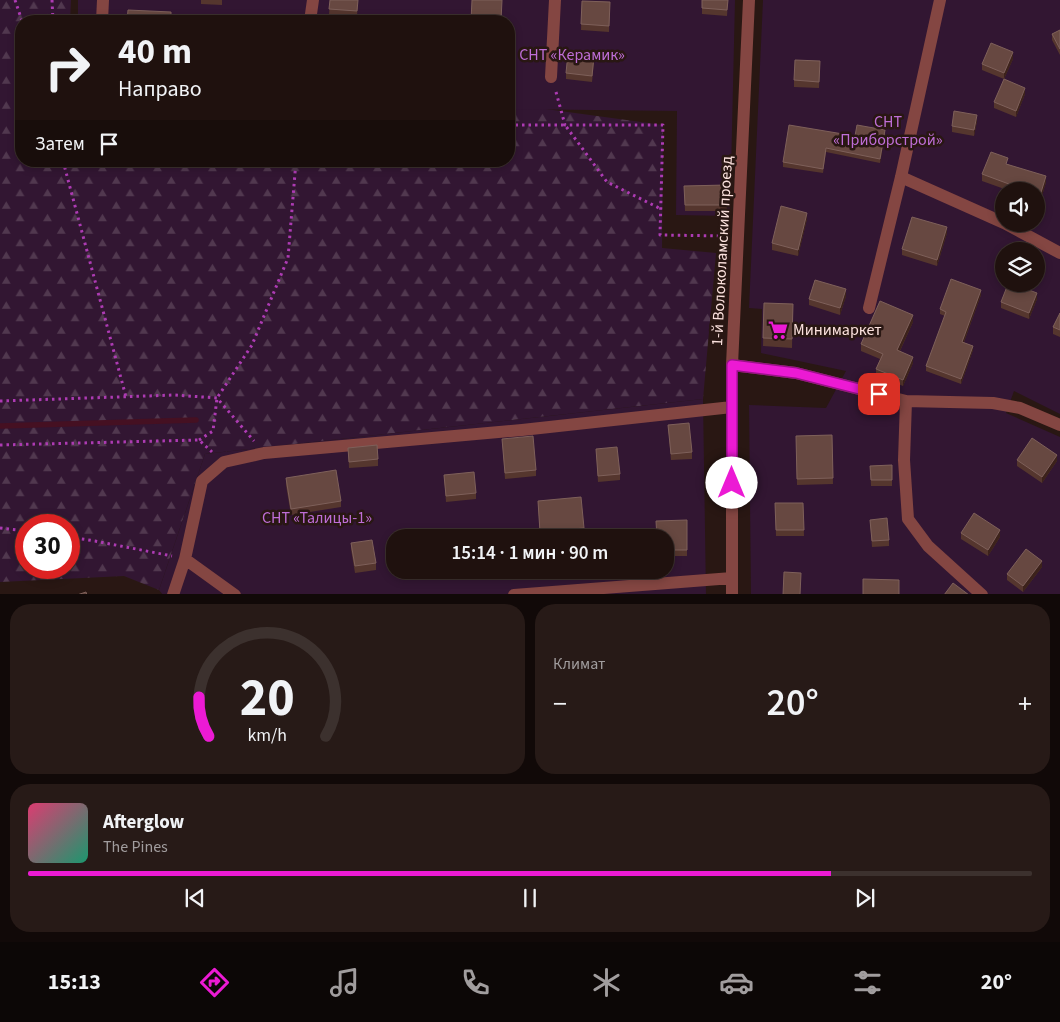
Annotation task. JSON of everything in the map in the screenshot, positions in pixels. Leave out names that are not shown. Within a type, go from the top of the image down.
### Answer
[{"type":"street","points":[[102,15],[103,0]]},
{"type":"street","points":[[311,15],[313,0]]},
{"type":"street","points":[[552,77],[554,0]]},
{"type":"street","name":"1-й Волоколамский проезд","points":[[732,594],[732,365],[749,0]]},
{"type":"street","points":[[870,308],[940,0]]},
{"type":"street","points":[[901,177],[995,219]]},
{"type":"street","points":[[1021,232],[1060,254]]},
{"type":"street","points":[[732,365],[796,373],[906,401],[993,404],[1020,408],[1060,425]]},
{"type":"street","points":[[906,401],[904,460],[908,519],[928,546],[982,594]]},
{"type":"street","points":[[173,594],[185,559],[202,481],[224,462],[264,453],[522,430],[732,407]]},
{"type":"street","points":[[185,559],[235,594]]},
{"type":"street","points":[[514,594],[732,578]]},
{"type":"path","points":[[15,0],[20,15]]},
{"type":"path","points":[[52,0],[53,15]]},
{"type":"path","points":[[552,77],[565,125],[608,182],[661,209]]},
{"type":"path","points":[[515,125],[663,125],[660,235],[739,236]]},
{"type":"path","points":[[65,167],[126,397]]},
{"type":"path","points":[[0,445],[199,440],[213,431],[217,398],[252,344],[288,258],[296,167]]},
{"type":"path","points":[[0,401],[175,395],[217,398],[264,453]]},
{"type":"path","points":[[199,440],[224,462]]},
{"type":"path","points":[[0,528],[15,530]]},
{"type":"path","points":[[80,538],[185,559]]},
{"type":"green space","points":[[0,0],[71,0],[70,15],[15,15],[15,167],[515,167],[515,105],[663,125],[662,248],[716,253],[703,399],[205,454],[159,590],[124,576],[80,578],[80,514],[15,514],[15,579],[62,579],[0,582]]},
{"type":"green space","name":"СНТ «Керамик»","points":[[78,0],[735,0],[730,216],[676,215],[677,111],[515,109],[515,15],[78,15]]},
{"type":"green space","name":"СНТ «Приборстрой»","points":[[763,0],[1060,0],[1060,414],[1014,391],[1006,413],[1060,437],[1060,594],[751,594],[749,405],[826,408],[846,371],[761,353],[762,309],[749,308]]},
{"type":"green space","name":"СНТ «Талицы-1»","points":[[703,399],[706,594],[162,594],[159,590],[205,454]]},
{"type":"building","points":[[330,0],[358,0],[357,11],[329,9]]},
{"type":"building","points":[[472,0],[502,0],[501,15],[471,15]]},
{"type":"building","points":[[702,0],[728,0],[727,10],[702,8]]},
{"type":"building","points":[[582,1],[610,2],[609,26],[581,24]]},
{"type":"building","points":[[128,10],[171,12],[171,15],[128,15]]},
{"type":"building","points":[[1060,30],[1060,49],[1052,34]]},
{"type":"building","points":[[991,43],[1013,52],[1004,73],[982,64]]},
{"type":"building","points":[[568,53],[594,56],[592,76],[566,73]]},
{"type":"building","points":[[795,60],[820,61],[819,82],[794,80]]},
{"type":"building","points":[[1004,79],[1025,88],[1016,111],[994,102]]},
{"type":"building","points":[[954,111],[977,115],[974,130],[952,126]]},
{"type":"building","points":[[789,125],[855,136],[857,125],[885,130],[880,159],[826,148],[823,169],[783,162]]},
{"type":"building","points":[[991,152],[1008,158],[1006,164],[1046,176],[1044,182],[1004,182],[982,174]]},
{"type":"building","points":[[726,185],[727,205],[685,205],[684,186]]},
{"type":"building","points":[[781,206],[807,213],[798,250],[772,243]]},
{"type":"building","points":[[912,217],[947,227],[937,260],[902,249]]},
{"type":"building","points":[[951,279],[981,290],[962,342],[973,346],[961,379],[926,366],[946,312],[940,309]]},
{"type":"building","points":[[815,280],[846,289],[840,308],[809,299]]},
{"type":"building","points":[[1005,292],[1037,293],[1029,313],[1001,302]]},
{"type":"building","points":[[880,301],[913,315],[897,350],[913,357],[903,380],[876,369],[883,354],[861,344]]},
{"type":"building","name":"Минимаркет","points":[[764,303],[793,304],[792,339],[763,338]]},
{"type":"building","points":[[1060,313],[1060,330],[1053,327]]},
{"type":"building","points":[[689,423],[692,452],[671,454],[668,425]]},
{"type":"building","points":[[832,435],[833,478],[797,479],[796,436]]},
{"type":"building","points":[[533,436],[536,470],[505,473],[502,439]]},
{"type":"building","points":[[1032,438],[1057,455],[1042,477],[1017,460]]},
{"type":"building","points":[[377,445],[378,459],[349,462],[348,448]]},
{"type":"building","points":[[617,447],[620,474],[598,476],[596,449]]},
{"type":"building","points":[[892,465],[892,480],[871,480],[870,466]]},
{"type":"building","points":[[336,470],[341,501],[291,509],[286,478]]},
{"type":"building","points":[[474,472],[476,493],[446,496],[444,475]]},
{"type":"building","points":[[581,497],[584,528],[540,529],[538,501]]},
{"type":"building","points":[[775,503],[803,503],[804,530],[776,530]]},
{"type":"building","points":[[974,513],[1000,530],[988,550],[961,533]]},
{"type":"building","points":[[887,518],[889,540],[872,541],[870,520]]},
{"type":"building","points":[[687,520],[687,550],[674,550],[674,529],[656,529],[656,521]]},
{"type":"building","points":[[372,540],[376,563],[355,566],[351,543]]},
{"type":"building","points":[[1026,549],[1042,561],[1023,586],[1007,574]]},
{"type":"building","points":[[784,572],[801,573],[800,594],[783,594]]},
{"type":"building","points":[[863,579],[899,580],[899,594],[863,594]]},
{"type":"building","points":[[953,583],[968,594],[945,594]]},
{"type":"waterway","points":[[0,426],[196,420]]},
{"type":"place","name":"Минимаркет","points":[[778,330]]},
{"type":"route","points":[[732,483],[732,365],[796,373],[879,394]]}]
